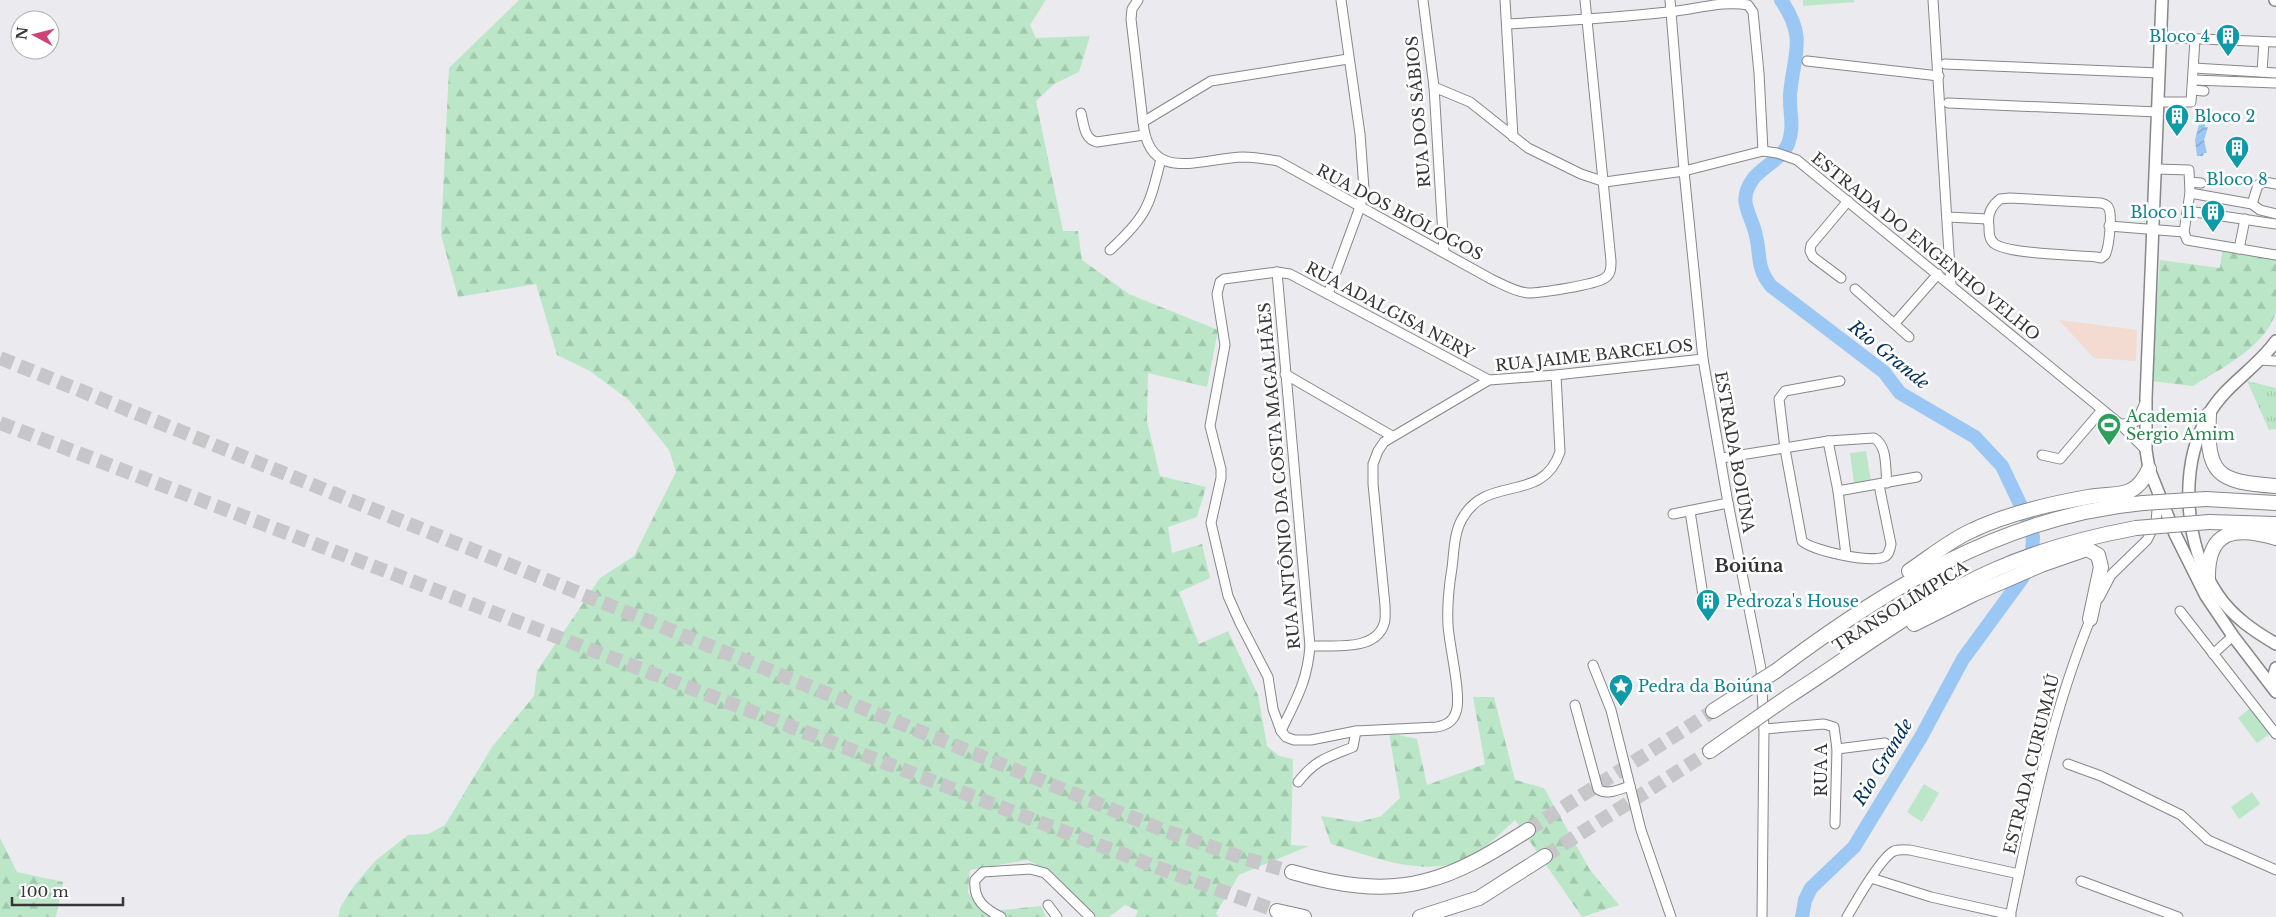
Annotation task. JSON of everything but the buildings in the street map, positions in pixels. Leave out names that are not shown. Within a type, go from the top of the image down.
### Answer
[{"type":"highway","points":[[2209,414],[2209,449],[2219,472],[2233,481],[2276,486]]},
{"type":"highway","points":[[1802,652],[1816,637],[1972,530],[2014,514],[2051,504],[2095,496],[2127,493],[2139,485],[2149,469]]},
{"type":"highway","name":"TRANSOLÍMPICA","points":[[1712,711],[1776,671],[1853,615],[1920,574],[1974,548],[2016,531],[2085,511],[2143,503],[2206,499],[2276,503]]},
{"type":"highway","name":"TRANSOLÍMPICA","points":[[1710,751],[1899,623],[1962,585],[2018,560],[2082,540],[2136,528],[2210,522],[2276,524]]},
{"type":"highway","points":[[2208,579],[2208,562],[2213,549],[2217,542],[2230,533],[2249,531],[2276,538]]},
{"type":"highway","points":[[1866,646],[1886,641],[1926,617],[2041,565],[2083,550],[2091,550],[2098,554],[2101,567],[2090,619]]},
{"type":"highway","points":[[1292,872],[1332,883],[1357,886],[1390,886],[1424,882],[1475,861],[1528,830]]},
{"type":"highway","points":[[1420,917],[1479,898],[1545,856]]},
{"type":"highway","points":[[1277,911],[1304,917]]},
{"type":"main road","points":[[2164,1],[2159,73],[2146,398],[2146,450],[2149,469],[2190,566],[2206,596],[2233,636],[2276,691]]},
{"type":"main road","points":[[2276,341],[2268,358],[2233,385],[2209,414],[2194,450],[2189,480],[2195,544],[2208,579],[2219,597],[2243,622],[2276,644]]},
{"type":"main road","points":[[2276,668],[2273,678],[2276,691]]},
{"type":"street","points":[[1110,250],[1142,218],[1150,201],[1161,159],[1152,153],[1144,135],[1131,19],[1132,9],[1138,0]]},
{"type":"street","points":[[1328,294],[1360,207],[1364,182],[1360,134],[1341,0]]},
{"type":"street","name":"RUA DOS SÁBIOS","points":[[1423,0],[1434,87],[1444,252]]},
{"type":"street","points":[[1505,0],[1513,137]]},
{"type":"street","name":"RUA DOS BIÓLOGOS","points":[[1161,159],[1170,163],[1186,164],[1242,157],[1278,161],[1498,282],[1527,292],[1547,292],[1604,279],[1611,270],[1611,261],[1605,182],[1585,0]]},
{"type":"street","points":[[1670,0],[1684,171]]},
{"type":"street","points":[[1933,0],[1951,285]]},
{"type":"street","points":[[1434,87],[1470,102],[1513,137],[1534,151],[1581,174],[1605,182],[1684,171],[1765,151],[1760,73],[1753,12],[1751,8],[1742,3],[1586,20],[1507,24]]},
{"type":"street","points":[[2176,38],[2276,42]]},
{"type":"street","points":[[2191,96],[2195,39]]},
{"type":"street","points":[[2262,72],[2264,42]]},
{"type":"street","points":[[1143,122],[1210,81],[1348,58]]},
{"type":"street","points":[[1807,61],[1939,76]]},
{"type":"street","points":[[1945,64],[2159,73]]},
{"type":"street","points":[[2194,68],[2276,73]]},
{"type":"street","points":[[2193,80],[2276,83]]},
{"type":"street","points":[[1948,103],[2159,103],[2204,91]]},
{"type":"street","points":[[1081,113],[1086,135],[1092,141],[1097,142],[1144,135]]},
{"type":"street","name":"ESTRADA DO ENGENHO VELHO","points":[[1765,151],[1797,160],[2120,424],[2146,450]]},
{"type":"street","name":"ESTRADA BOIÚNA","points":[[1684,171],[1704,359],[1728,503],[1761,669],[1764,730],[1762,917]]},
{"type":"street","points":[[2156,172],[2189,176],[2201,183]]},
{"type":"street","points":[[2189,176],[2190,193],[2184,232],[2185,238],[2276,254]]},
{"type":"street","points":[[2252,204],[2258,185],[2265,182],[2276,184]]},
{"type":"street","points":[[2190,193],[2252,204],[2260,210],[2276,214]]},
{"type":"street","points":[[2000,199],[2104,204],[2110,211],[2107,251],[2103,257],[2096,257],[1999,246],[1991,241],[1988,219],[1990,209],[2000,199]]},
{"type":"street","points":[[1841,278],[1813,257],[1810,251],[1811,245],[1848,201]]},
{"type":"street","points":[[2188,211],[2276,224]]},
{"type":"street","points":[[1947,217],[1988,219]]},
{"type":"street","points":[[2239,249],[2245,218]]},
{"type":"street","points":[[2109,226],[2184,232]]},
{"type":"street","points":[[1895,323],[1936,272],[1950,258]]},
{"type":"street","name":"RUA ADALGISA NERY","points":[[1281,732],[1273,709],[1268,677],[1228,596],[1213,534],[1212,514],[1221,478],[1210,426],[1225,345],[1217,294],[1220,282],[1224,278],[1277,272],[1298,277],[1488,380]]},
{"type":"street","name":"RUA ANTÔNIO DA COSTA MAGALHÃES","points":[[1277,272],[1310,646],[1304,685],[1281,732]]},
{"type":"street","points":[[1855,289],[1909,337]]},
{"type":"street","name":"RUA JAIME BARCELOS","points":[[1310,646],[1366,643],[1374,639],[1384,624],[1385,605],[1374,484],[1374,464],[1378,451],[1392,436],[1488,380],[1556,375],[1704,359]]},
{"type":"street","points":[[1285,374],[1392,436]]},
{"type":"street","points":[[1281,732],[1286,737],[1294,740],[1310,740],[1356,731],[1437,727],[1446,725],[1453,719],[1458,702],[1448,625],[1449,587],[1456,537],[1462,519],[1479,500],[1502,490],[1536,483],[1556,464],[1560,452],[1556,375]]},
{"type":"street","points":[[1722,458],[1785,449],[1828,441],[1874,438],[1881,443],[1883,450],[1883,484],[1890,549],[1884,557],[1867,558],[1814,549],[1802,541],[1785,449],[1779,406],[1781,394],[1795,388],[1840,382]]},
{"type":"street","points":[[2120,424],[2129,424],[2137,420],[2146,398]]},
{"type":"street","points":[[2042,455],[2060,459],[2102,410]]},
{"type":"street","points":[[1828,441],[1838,491],[1846,555]]},
{"type":"street","points":[[1838,491],[1917,477]]},
{"type":"street","name":"ESTRADA CURUMAÚ","points":[[2010,916],[2053,728],[2072,668],[2090,619],[2111,575],[2136,552],[2156,522],[2159,494]]},
{"type":"street","points":[[1674,514],[1728,503]]},
{"type":"street","points":[[1690,511],[1704,602]]},
{"type":"street","points":[[2180,611],[2276,734]]},
{"type":"street","points":[[2213,654],[2233,636]]},
{"type":"street","points":[[1593,665],[1612,710],[1641,830],[1671,917]]},
{"type":"street","points":[[1575,705],[1598,789],[1606,793],[1630,786]]},
{"type":"street","name":"RUA A","points":[[1764,730],[1831,725],[1835,730],[1837,749],[1835,824]]},
{"type":"street","points":[[1298,782],[1310,767],[1320,760],[1353,747],[1356,731]]},
{"type":"street","points":[[1837,749],[1885,744]]},
{"type":"street","points":[[2068,764],[2118,784],[2181,814],[2208,840],[2276,870]]},
{"type":"street","points":[[1848,917],[1871,878],[1890,854],[1902,850],[2019,874]]},
{"type":"street","points":[[1001,917],[988,910],[979,902],[975,894],[975,880],[983,872],[1030,869],[1045,873],[1090,917]]},
{"type":"street","points":[[1871,878],[1931,896],[2010,916]]},
{"type":"street","points":[[2081,882],[2178,917]]},
{"type":"street","points":[[1048,905],[1058,917]]},
{"type":"shaded area","points":[[2059,320],[2137,330],[2136,361],[2094,358]]},
{"type":"green space","points":[[519,0],[1046,0],[1030,25],[1036,38],[1090,36],[1079,72],[1054,84],[1036,101],[1063,231],[1078,231],[1082,260],[1129,294],[1218,330],[1207,387],[1148,373],[1147,421],[1160,476],[1206,487],[1197,517],[1168,527],[1172,553],[1202,544],[1210,578],[1179,592],[1199,644],[1228,631],[1258,695],[1267,746],[1279,756],[1293,759],[1291,845],[1309,846],[1239,875],[1216,913],[1218,917],[1135,917],[1138,911],[1125,905],[1109,917],[1096,917],[1052,872],[1027,860],[970,870],[968,892],[983,912],[1041,906],[1046,917],[338,917],[341,906],[354,886],[375,861],[408,835],[428,834],[445,825],[492,747],[534,696],[537,671],[600,578],[634,556],[676,472],[669,450],[629,400],[590,371],[557,355],[536,284],[458,297],[441,235],[449,68]]},
{"type":"green space","points":[[1803,0],[1854,0],[1855,2],[1803,6]]},
{"type":"green space","points":[[2222,251],[2276,260],[2276,310],[2272,322],[2254,345],[2230,363],[2193,386],[2151,381],[2160,260],[2220,268]]},
{"type":"green space","points":[[2247,381],[2276,388],[2276,429],[2269,430]]},
{"type":"green space","points":[[1866,451],[1871,481],[1854,483],[1850,453]]},
{"type":"green space","points":[[1473,697],[1494,697],[1515,780],[1544,788],[1590,870],[1619,905],[1582,917],[1515,820],[1492,842],[1477,853],[1460,862],[1442,866],[1404,865],[1331,844],[1321,816],[1359,822],[1381,816],[1400,798],[1389,733],[1417,739],[1427,785],[1485,764]]},
{"type":"green space","points":[[2253,706],[2272,732],[2257,743],[2238,718]]},
{"type":"green space","points":[[1924,784],[1939,793],[1922,822],[1907,812]]},
{"type":"green space","points":[[2252,792],[2260,804],[2239,819],[2231,807]]},
{"type":"green space","points":[[0,838],[17,872],[63,882],[56,917],[0,917]]},
{"type":"water","points":[[2199,124],[2205,124],[2205,127],[2208,127],[2204,140],[2207,153],[2204,153],[2203,156],[2197,156],[2195,140]]},
{"type":"waterway","name":"Rio Grande","points":[[1781,0],[1789,14],[1797,37],[1796,58],[1790,95],[1790,137],[1785,150],[1753,179],[1748,187],[1745,201],[1754,228],[1763,273],[1771,286],[1884,372],[1900,393],[1975,437],[2002,466],[2030,525],[2033,537],[2032,552],[2023,577],[1963,659],[1921,737],[1854,847],[1811,888],[1805,900],[1802,917]]},
{"type":"tunnel","points":[[0,358],[1163,830],[1246,859],[1292,872]]},
{"type":"tunnel","points":[[0,423],[1159,868],[1277,911]]},
{"type":"tunnel","points":[[1528,830],[1713,711]]},
{"type":"tunnel","points":[[1545,856],[1710,751]]},
{"type":"place","name":"Bloco 4","points":[[2228,57]]},
{"type":"place","name":"Bloco 2","points":[[2177,137]]},
{"type":"place","name":"Bloco 8","points":[[2237,169]]},
{"type":"place","name":"Bloco 11","points":[[2213,233]]},
{"type":"place","name":"Academia Sergio Amim","points":[[2109,446]]},
{"type":"place","name":"Pedroza's House","points":[[1708,622]]},
{"type":"place","name":"Pedra da Boiúna","points":[[1621,707]]},
{"type":"district","name":"Boiúna","points":[[1749,566]]}]
